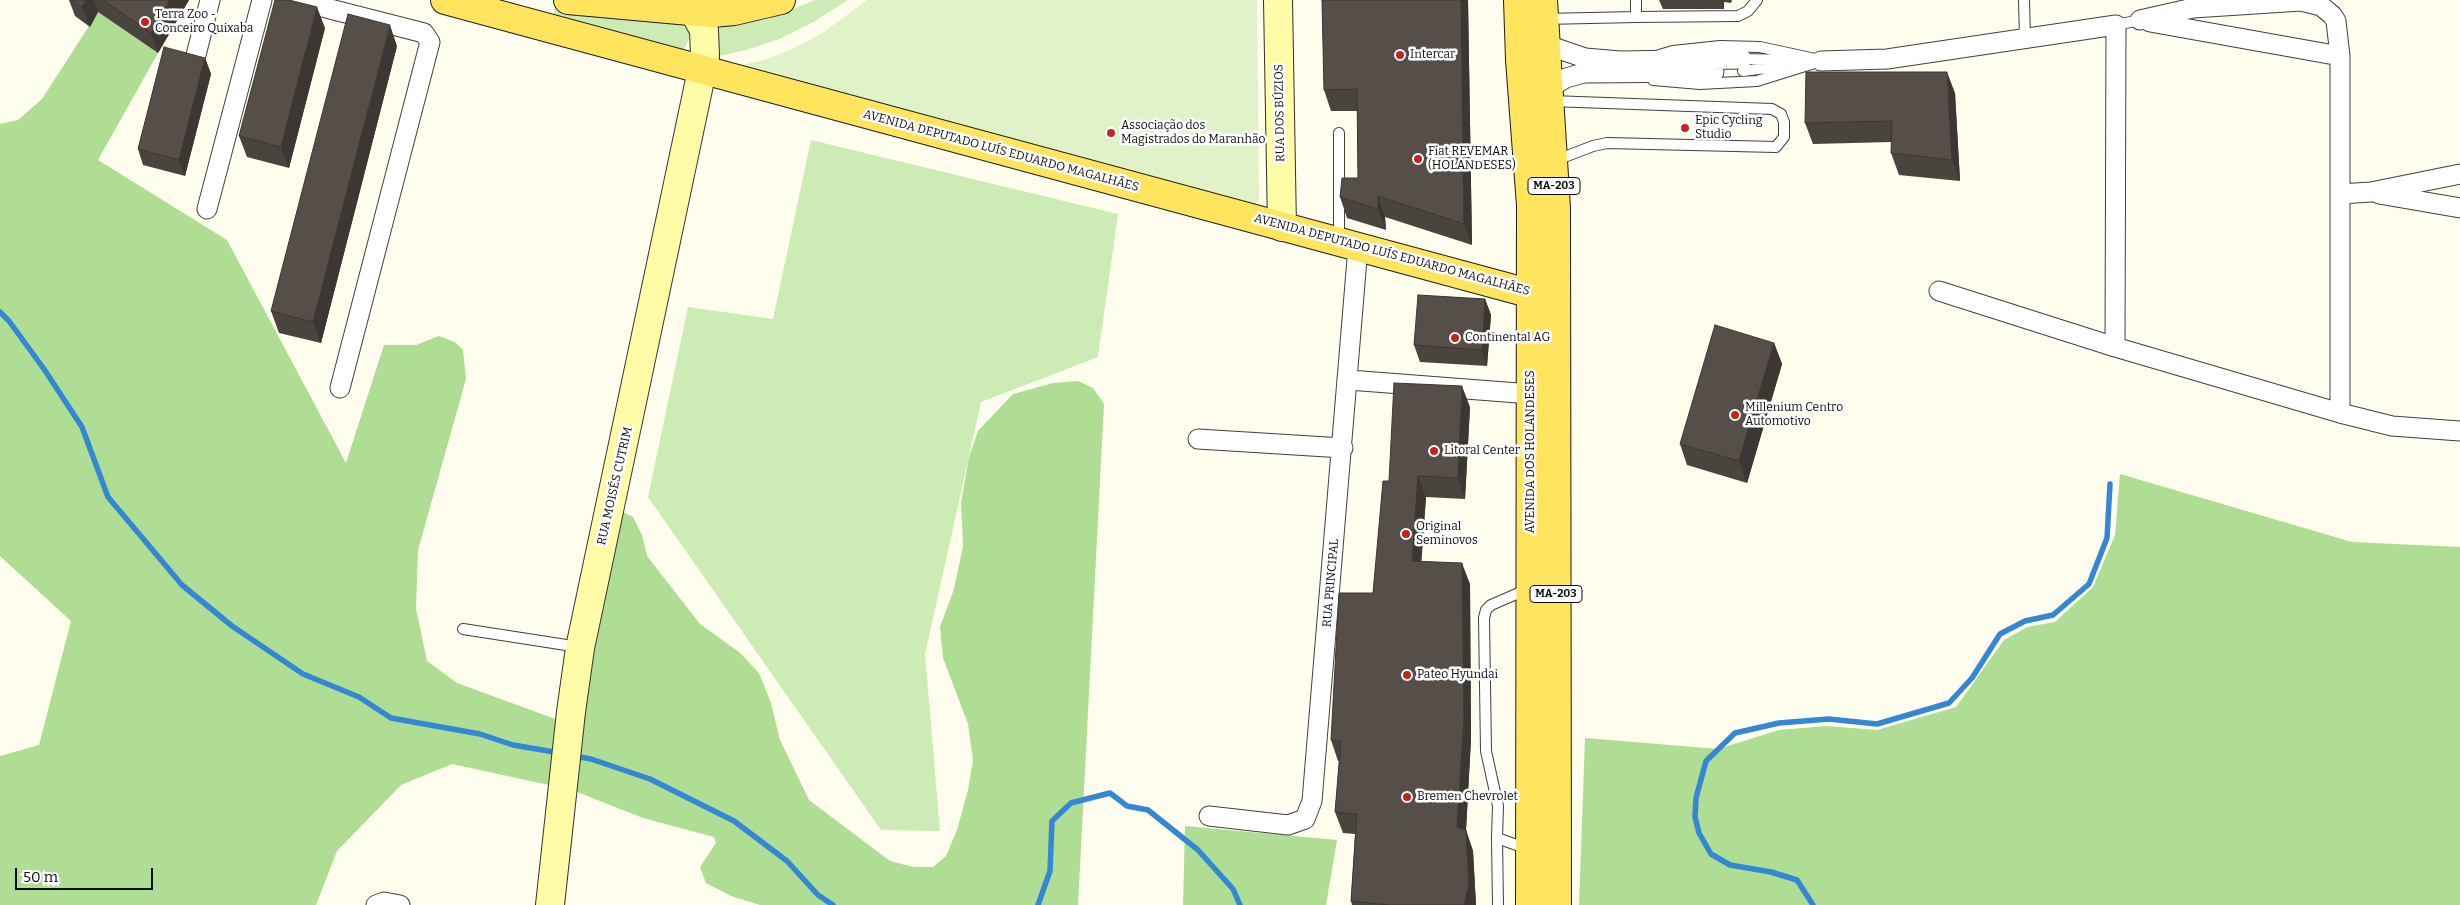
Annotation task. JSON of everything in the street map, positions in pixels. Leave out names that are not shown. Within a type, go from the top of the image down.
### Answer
[{"type":"main road","name":"AVENIDA DEPUTADO LUÍS EDUARDO MAGALHÃES","points":[[445,0],[1349,245],[1544,288]]},
{"type":"main road","points":[[568,0],[694,12],[734,11],[781,0]]},
{"type":"main road","name":"AVENIDA DOS HOLANDESES","points":[[1518,0],[1520,60],[1531,205],[1544,288],[1557,905]]},
{"type":"main road","name":"AVENIDA DOS HOLANDESES","points":[[1530,905],[1531,394],[1544,288],[1553,161],[1544,21]]},
{"type":"street","points":[[196,55],[210,0]]},
{"type":"street","points":[[207,209],[262,0]]},
{"type":"street","points":[[295,0],[359,8],[424,33],[430,42],[340,388]]},
{"type":"street","name":"RUA DOS BÚZIOS","points":[[1278,0],[1282,227]]},
{"type":"street","points":[[2140,20],[2193,8],[2308,1],[2321,6],[2336,21],[2340,56],[2340,413]]},
{"type":"street","name":"RUA MOISÉS CUTRIM","points":[[552,904],[561,793],[580,648],[702,70],[706,38],[694,12]]},
{"type":"street","points":[[2140,20],[2340,56]]},
{"type":"street","points":[[1544,21],[1585,58],[1742,65]]},
{"type":"street","points":[[1821,60],[1887,59],[2116,25],[2115,347]]},
{"type":"street","points":[[1548,95],[1566,78],[1584,73],[1618,74],[1742,65]]},
{"type":"street","points":[[2340,194],[2371,192],[2460,174]]},
{"type":"street","points":[[2371,192],[2460,208]]},
{"type":"street","name":"RUA PRINCIPAL","points":[[1209,816],[1288,825],[1305,819],[1312,801],[1349,380],[1349,245]]},
{"type":"street","points":[[1939,291],[2115,347],[2340,413],[2392,426],[2460,431]]},
{"type":"street","points":[[1349,380],[1531,394]]},
{"type":"street","points":[[1198,439],[1343,448]]},
{"type":"street","points":[[376,905],[384,902],[400,905]]},
{"type":"lane","points":[[1636,0],[1636,16]]},
{"type":"lane","points":[[1544,21],[1636,16],[1738,16],[1748,11],[1757,0]]},
{"type":"lane","points":[[2024,0],[2025,38]]},
{"type":"lane","points":[[2116,25],[2140,20]]},
{"type":"lane","points":[[1641,60],[1673,51],[1720,46],[1760,46],[1821,60]]},
{"type":"lane","points":[[1742,65],[1821,60]]},
{"type":"lane","points":[[1618,74],[1674,83],[1757,81],[1821,60]]},
{"type":"lane","points":[[1548,95],[1772,109],[1781,114],[1784,122],[1784,137],[1776,147],[1607,143],[1593,146],[1553,161]]},
{"type":"lane","points":[[1339,133],[1349,245]]},
{"type":"lane","points":[[1498,905],[1498,806],[1486,752],[1484,618],[1486,610],[1491,605],[1531,588]]},
{"type":"lane","points":[[463,629],[580,648]]},
{"type":"lane","points":[[1497,838],[1531,850]]},
{"type":"green space","points":[[815,0],[848,0],[813,22],[779,39],[746,50],[710,58],[715,26],[768,19]]},
{"type":"green space","name":"Associação dos Magistrados do Maranhão","points":[[867,0],[1257,0],[1259,198],[1256,204],[1249,209],[730,68],[768,59],[794,48],[824,32]]},
{"type":"green space","points":[[554,9],[678,23],[684,26],[689,33],[689,39],[684,49],[678,51],[555,17]]},
{"type":"green space","points":[[98,12],[158,53],[98,160],[227,240],[346,463],[384,345],[416,345],[439,336],[455,342],[463,350],[466,379],[418,550],[416,609],[427,661],[457,683],[580,728],[621,511],[633,517],[642,535],[647,556],[700,624],[739,652],[759,673],[771,703],[780,740],[809,800],[890,861],[913,867],[933,867],[946,856],[957,830],[968,790],[973,760],[968,724],[943,658],[940,627],[954,589],[963,546],[961,503],[969,457],[978,431],[1013,394],[1053,383],[1078,381],[1093,388],[1104,404],[1078,905],[760,905],[731,896],[706,883],[700,867],[716,843],[714,837],[643,818],[572,790],[452,764],[401,785],[337,851],[316,905],[0,905],[0,756],[39,745],[71,621],[0,556],[0,124],[18,120],[42,99]]},
{"type":"green space","points":[[811,140],[1118,214],[1098,357],[981,402],[925,654],[940,831],[881,830],[648,497],[688,307],[773,319]]},
{"type":"green space","points":[[2120,474],[2352,542],[2460,547],[2460,905],[1579,905],[1585,738],[1718,749],[1779,730],[1826,726],[1877,730],[1956,707],[2004,640],[2027,627],[2055,622],[2093,587],[2115,535]]},
{"type":"green space","points":[[1185,826],[1337,840],[1326,905],[1183,905]]},
{"type":"building","points":[[73,0],[86,0],[82,7]]},
{"type":"building","points":[[103,0],[170,0],[151,33]]},
{"type":"building","points":[[275,0],[289,0],[317,7],[281,147],[239,136]]},
{"type":"building","points":[[1322,0],[1461,0],[1464,224],[1378,196],[1378,209],[1340,197],[1342,178],[1358,178],[1357,89],[1324,90]]},
{"type":"building","points":[[348,14],[390,25],[313,322],[271,311]]},
{"type":"building","points":[[164,47],[205,58],[179,160],[138,149]]},
{"type":"building","points":[[1806,72],[1947,72],[1952,160],[1891,153],[1892,121],[1805,123]]},
{"type":"building","name":"Continental AG","points":[[1418,295],[1485,299],[1482,350],[1414,345]]},
{"type":"building","name":"Millenium Centro Automotivo","points":[[1715,325],[1774,343],[1739,461],[1680,444]]},
{"type":"building","points":[[1394,383],[1462,386],[1458,478],[1418,476],[1412,561],[1462,563],[1464,718],[1457,827],[1466,830],[1469,885],[1464,905],[1389,905],[1351,901],[1357,814],[1335,812],[1341,741],[1331,740],[1339,593],[1373,593],[1383,481],[1389,481]]},
{"type":"waterway","points":[[0,312],[9,321],[44,369],[82,427],[108,497],[182,585],[232,626],[303,674],[359,697],[391,718],[480,734],[513,745],[560,753]]},
{"type":"waterway","points":[[1813,905],[1797,880],[1771,872],[1730,865],[1711,854],[1699,833],[1695,817],[1696,798],[1706,761],[1735,733],[1779,723],[1829,719],[1877,724],[1949,703],[1972,678],[2000,634],[2025,621],[2053,615],[2089,584],[2107,538],[2110,484]]},
{"type":"waterway","points":[[574,756],[591,759],[650,779],[734,821],[787,861],[818,895],[833,905]]},
{"type":"waterway","points":[[1038,905],[1050,871],[1052,821],[1071,803],[1110,793],[1127,806],[1148,810],[1198,850],[1233,889],[1240,905]]},
{"type":"place","name":"Terra Zoo - Conceiro Quixaba","points":[[145,22]]},
{"type":"place","name":"Intercar","points":[[1400,55]]},
{"type":"place","name":"Epic Cycling Studio","points":[[1685,128]]},
{"type":"place","name":"Associação dos Magistrados do Maranhão","points":[[1111,133]]},
{"type":"place","name":"Fiat REVEMAR (HOLANDESES)","points":[[1418,159]]},
{"type":"place","name":"Continental AG","points":[[1455,338]]},
{"type":"place","name":"Millenium Centro Automotivo","points":[[1735,415]]},
{"type":"place","name":"Litoral Center","points":[[1434,451]]},
{"type":"place","name":"Original Seminovos","points":[[1406,534]]},
{"type":"place","name":"Pateo Hyundai","points":[[1407,675]]},
{"type":"place","name":"Bremen Chevrolet","points":[[1407,797]]}]
